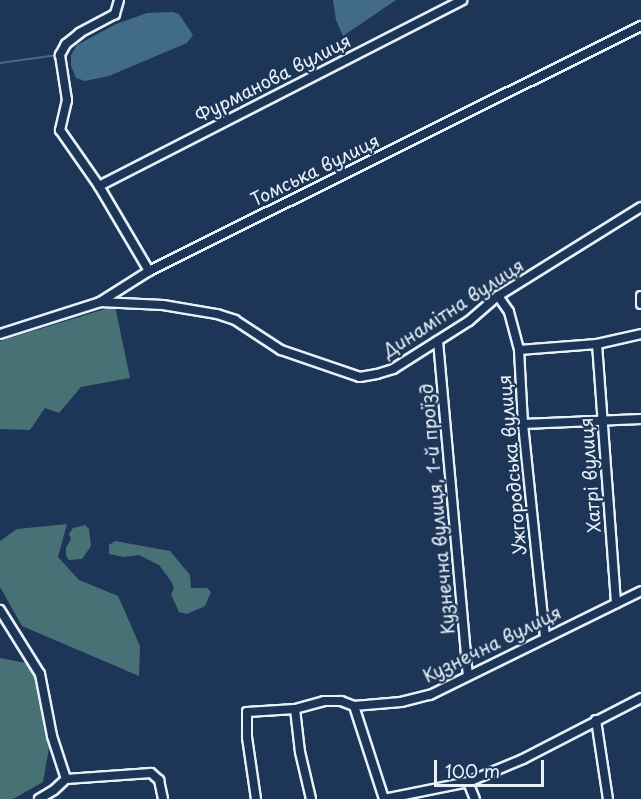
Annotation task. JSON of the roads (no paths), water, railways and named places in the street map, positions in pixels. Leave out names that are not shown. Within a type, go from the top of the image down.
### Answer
[{"type":"street","points":[[119,0],[115,14],[80,33],[66,44],[60,55],[67,100],[60,130],[99,186],[149,271]]},
{"type":"street","name":"Фурманова вулиця","points":[[99,186],[462,0]]},
{"type":"street","name":"Томська вулиця","points":[[0,334],[100,302],[149,271],[641,26]]},
{"type":"street","name":"Динамітна вулиця","points":[[100,302],[164,304],[217,314],[236,320],[281,350],[360,376],[393,369],[469,321],[498,296],[641,207]]},
{"type":"street","name":"Ужгородська вулиця","points":[[498,296],[509,312],[519,351],[523,424],[544,636]]},
{"type":"street","points":[[641,296],[641,304]]},
{"type":"street","points":[[519,351],[597,344],[641,334]]},
{"type":"street","name":"Кузнечна вулиця, 1-й проїзд","points":[[438,341],[468,675]]},
{"type":"street","name":"Хатрі вулиця","points":[[597,344],[616,603]]},
{"type":"street","points":[[523,424],[641,419]]},
{"type":"street","name":"Кузнечна вулиця","points":[[256,799],[247,736],[247,712],[295,709],[324,701],[341,702],[354,706],[401,702],[430,695],[544,636],[641,591]]},
{"type":"street","points":[[0,610],[40,674],[52,736],[66,779]]},
{"type":"street","points":[[354,706],[384,799],[425,795],[468,782],[523,759],[641,698]]},
{"type":"street","points":[[295,709],[300,752],[311,799]]},
{"type":"street","points":[[596,720],[608,799]]},
{"type":"street","points":[[39,799],[66,779],[151,773],[157,776],[163,799]]},
{"type":"street","points":[[468,782],[475,799]]},
{"type":"water","points":[[333,0],[396,0],[343,36],[336,20]]},
{"type":"water","points":[[173,12],[179,14],[193,35],[187,43],[109,76],[85,81],[76,78],[71,66],[71,55],[77,45],[116,24],[147,13]]},
{"type":"waterway","points":[[0,63],[57,55]]}]
